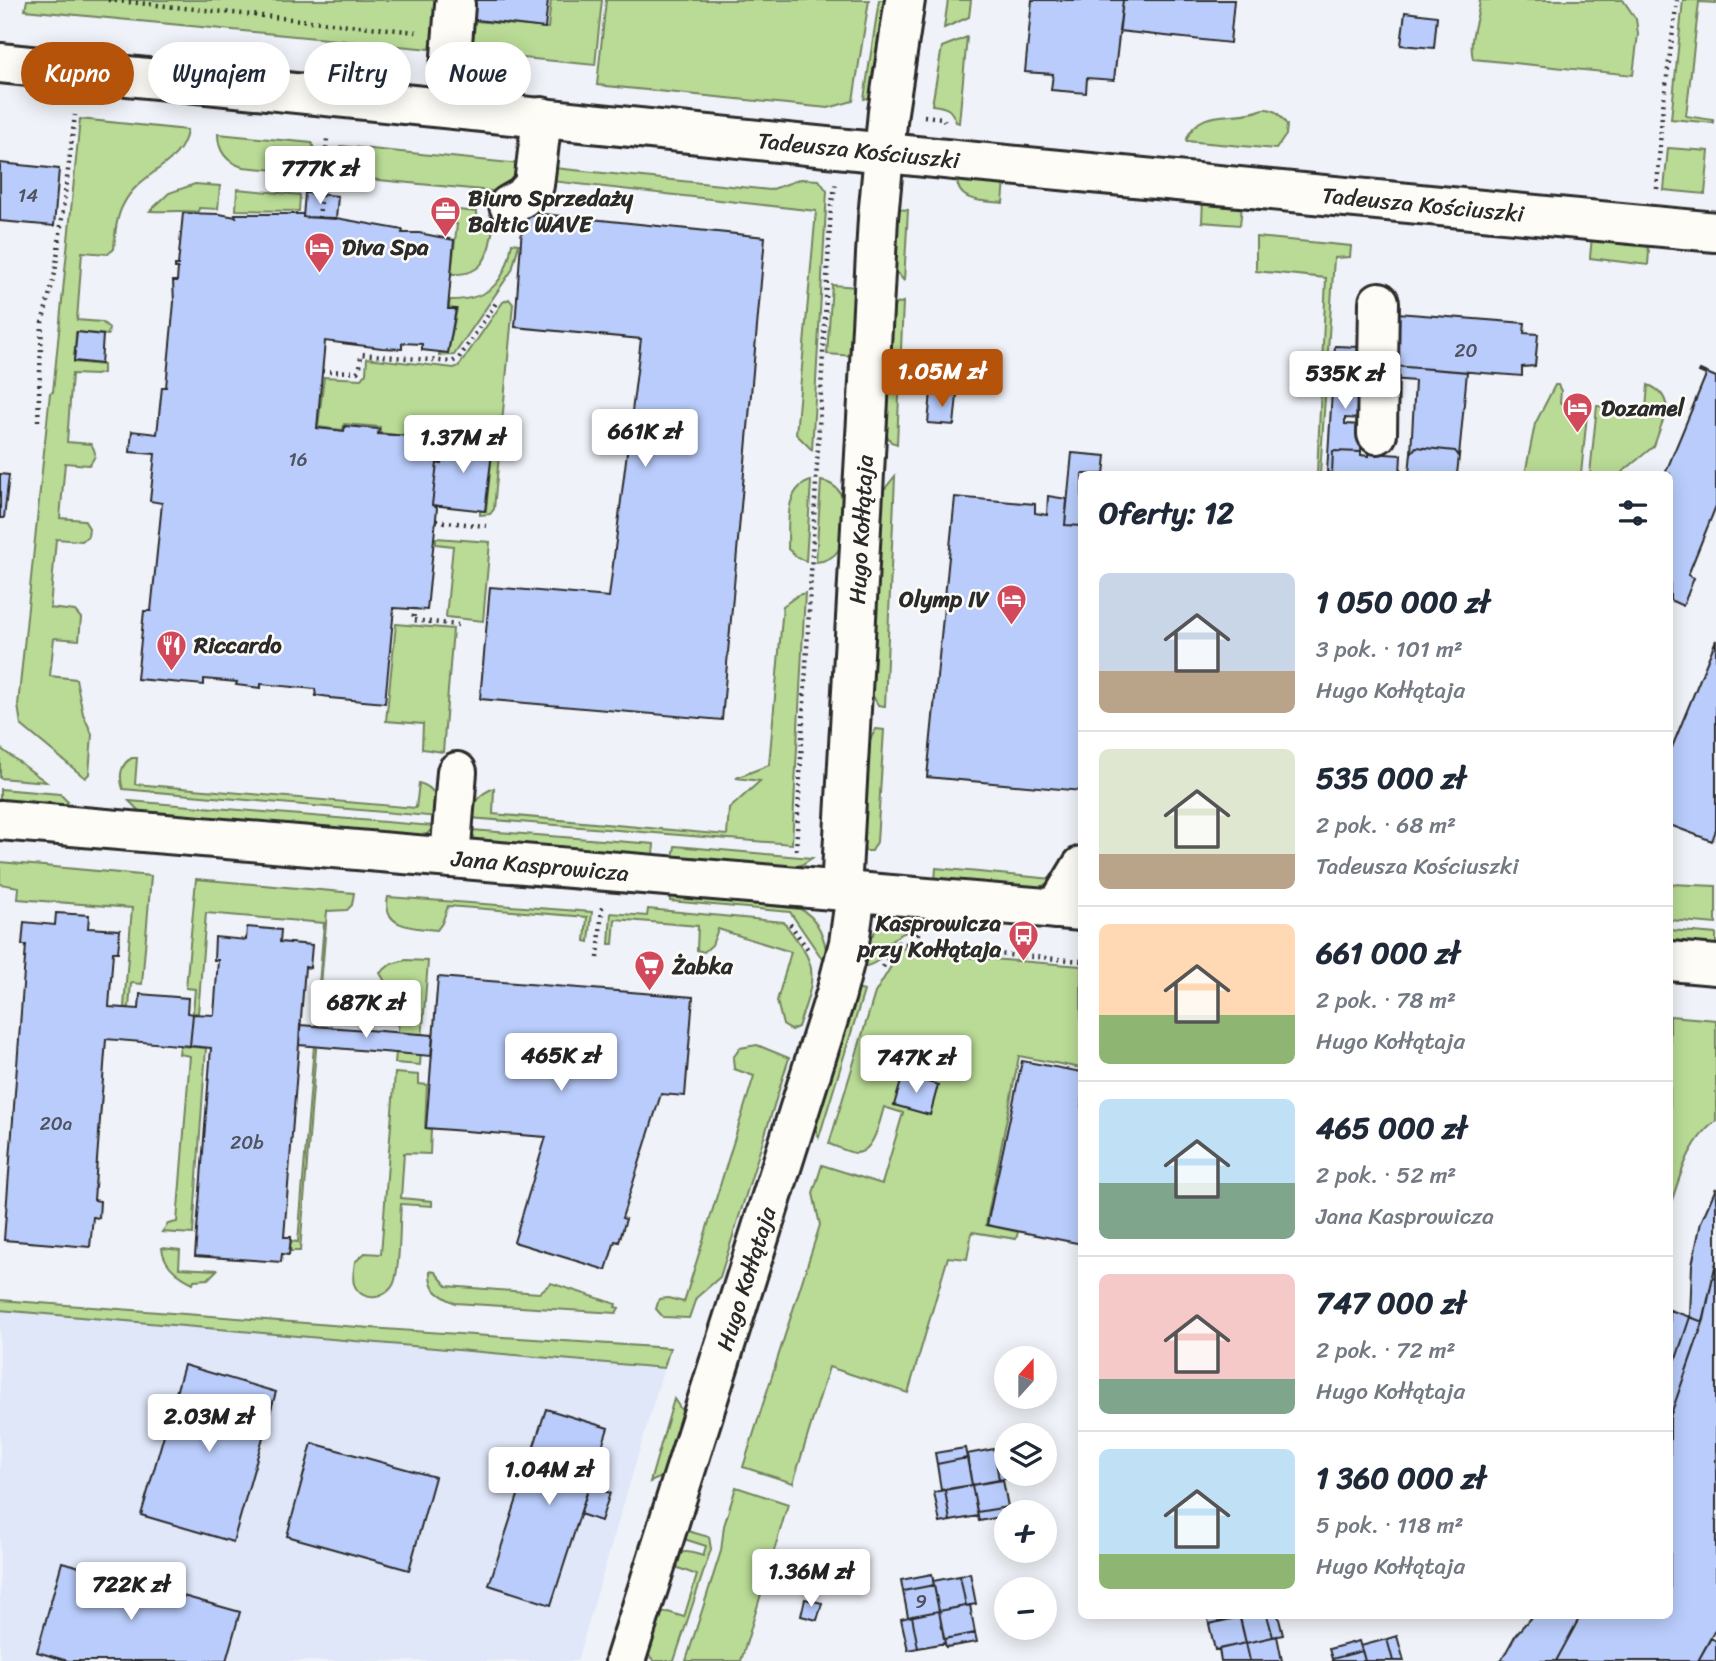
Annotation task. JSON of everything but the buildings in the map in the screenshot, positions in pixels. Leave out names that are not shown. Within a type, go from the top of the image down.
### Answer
[{"type":"street","name":"Hugo Kołłątaja","points":[[625,1661],[836,994],[849,943],[848,892],[878,218],[883,152],[905,0]]},
{"type":"street","points":[[447,108],[454,20]]},
{"type":"street","name":"Tadeusza Kościuszki","points":[[0,63],[1716,232]]},
{"type":"street","points":[[509,205],[523,197],[534,185],[542,117]]},
{"type":"street","points":[[1377,434],[1379,302]]},
{"type":"street","points":[[450,858],[457,772]]},
{"type":"street","name":"Jana Kasprowicza","points":[[0,820],[1069,910]]},
{"type":"street","points":[[1069,910],[1078,880]]},
{"type":"street","points":[[1673,961],[1716,965]]},
{"type":"path","points":[[108,0],[454,20]]},
{"type":"path","points":[[1656,197],[1662,115],[1676,0]]},
{"type":"path","points":[[38,421],[42,323],[55,273],[75,116]]},
{"type":"path","points":[[319,218],[327,139]]},
{"type":"path","points":[[796,850],[831,206],[836,183]]},
{"type":"path","points":[[322,371],[356,372],[360,369],[361,354],[452,362],[459,358],[496,303]]},
{"type":"path","points":[[436,521],[486,526]]},
{"type":"path","points":[[415,608],[413,620],[458,625]]},
{"type":"path","points":[[598,958],[602,908]]},
{"type":"path","points":[[917,945],[919,926]]},
{"type":"path","points":[[879,973],[898,943],[1078,961]]},
{"type":"shaded area","points":[[0,1310],[664,1368],[577,1661],[0,1661]]},
{"type":"green space","points":[[27,0],[466,0],[465,20],[548,28],[551,0],[602,0],[595,65],[531,59],[531,42],[425,42],[425,49],[411,47],[411,42],[357,42],[25,10]]},
{"type":"green space","points":[[606,0],[869,0],[853,101],[828,108],[597,85]]},
{"type":"green space","points":[[879,0],[888,0],[873,97],[864,99]]},
{"type":"green space","points":[[948,0],[971,0],[969,17],[944,28]]},
{"type":"green space","points":[[1480,0],[1623,0],[1636,19],[1638,34],[1633,75],[1473,59],[1472,37]]},
{"type":"green space","points":[[1683,0],[1716,0],[1716,3],[1699,2],[1686,116],[1713,120],[1713,123],[1671,119]]},
{"type":"green space","points":[[967,37],[959,123],[948,109],[932,105],[942,47]]},
{"type":"green space","points":[[1263,109],[1274,111],[1287,125],[1286,135],[1276,149],[1186,141],[1199,122]]},
{"type":"green space","points":[[80,119],[187,130],[178,152],[130,193],[117,221],[114,249],[108,254],[82,252],[77,320],[102,322],[109,328],[108,335],[76,332],[74,362],[103,365],[103,373],[72,374],[67,442],[91,444],[95,455],[89,465],[65,463],[60,518],[84,520],[89,528],[88,536],[82,541],[56,539],[50,608],[75,611],[81,618],[79,640],[54,638],[50,676],[76,679],[83,714],[92,734],[89,774],[85,778],[21,725],[18,705]]},
{"type":"green space","points":[[218,134],[312,143],[314,155],[308,173],[243,167],[224,155]]},
{"type":"green space","points":[[341,146],[521,164],[511,182],[492,191],[338,176],[336,158]]},
{"type":"green space","points":[[1668,148],[1709,151],[1705,194],[1664,190]]},
{"type":"green space","points":[[554,168],[770,190],[801,179],[819,180],[827,191],[812,450],[796,434],[816,211],[551,181]]},
{"type":"green space","points":[[957,177],[1005,180],[1003,203],[979,201],[966,196],[958,186]]},
{"type":"green space","points":[[195,184],[220,186],[218,209],[199,208],[198,212],[150,211],[169,193]]},
{"type":"green space","points":[[237,189],[300,195],[299,211],[236,210]]},
{"type":"green space","points":[[1203,199],[1242,206],[1240,225],[1202,222]]},
{"type":"green space","points":[[438,208],[477,212],[478,229],[493,228],[486,255],[478,267],[462,274],[451,274],[457,224],[436,220]]},
{"type":"green space","points":[[895,209],[908,210],[904,281],[894,269]]},
{"type":"green space","points":[[1592,236],[1645,241],[1649,251],[1648,265],[1590,258]]},
{"type":"green space","points":[[1256,237],[1351,246],[1350,257],[1334,258],[1320,471],[1317,471],[1326,278],[1256,271]]},
{"type":"green space","points":[[512,243],[519,244],[512,270],[454,355],[439,356],[439,353],[448,353],[457,309],[449,308],[450,300],[476,297],[494,286],[505,268]]},
{"type":"green space","points":[[832,285],[857,287],[854,356],[827,354]]},
{"type":"green space","points":[[509,299],[513,304],[494,509],[490,514],[480,515],[480,511],[486,511],[493,443],[406,433],[405,436],[380,433],[380,427],[344,424],[343,430],[318,427],[324,377],[361,379],[366,373],[367,358],[454,368],[459,366],[503,302]]},
{"type":"green space","points":[[903,302],[897,444],[891,442],[885,432],[891,309]]},
{"type":"green space","points":[[1555,385],[1558,385],[1561,391],[1560,403],[1588,405],[1581,471],[1526,471],[1535,424]]},
{"type":"green space","points":[[1648,385],[1661,394],[1667,409],[1654,446],[1624,471],[1590,471],[1597,406],[1646,409]]},
{"type":"green space","points":[[895,476],[885,706],[878,705],[870,691],[879,496]]},
{"type":"green space","points":[[811,481],[806,561],[788,549],[788,520],[796,491]]},
{"type":"green space","points":[[821,481],[835,487],[842,496],[845,524],[839,550],[830,558],[816,562]]},
{"type":"green space","points":[[436,538],[490,542],[483,621],[446,617],[453,546],[436,544]]},
{"type":"green space","points":[[805,593],[792,844],[470,818],[478,799],[494,788],[493,814],[727,835],[729,809],[760,781],[736,778],[769,765],[783,606]]},
{"type":"green space","points":[[396,624],[453,629],[443,752],[422,749],[423,724],[386,721]]},
{"type":"green space","points":[[876,729],[884,730],[877,842],[872,851],[865,851],[862,836],[867,745]]},
{"type":"green space","points":[[0,748],[46,782],[0,778]]},
{"type":"green space","points":[[132,758],[137,758],[135,784],[416,808],[419,783],[433,791],[439,817],[123,789],[122,771]]},
{"type":"green space","points":[[0,789],[60,794],[68,802],[62,807],[0,802]]},
{"type":"green space","points":[[129,801],[434,826],[424,838],[141,813]]},
{"type":"green space","points":[[471,830],[654,844],[653,857],[476,842]]},
{"type":"green space","points":[[675,846],[812,858],[801,865],[787,868],[673,858]]},
{"type":"green space","points":[[0,862],[151,876],[142,984],[131,983],[129,1008],[124,1007],[132,908],[18,899],[19,887],[0,884]]},
{"type":"green space","points":[[936,868],[1053,879],[1036,890],[935,881]]},
{"type":"green space","points":[[196,879],[354,893],[352,905],[347,910],[327,911],[300,1251],[290,1251],[291,1241],[298,1242],[324,923],[206,913],[198,1013],[193,1013],[195,989],[186,988]]},
{"type":"green space","points":[[1673,884],[1716,886],[1716,924],[1673,920]]},
{"type":"green space","points":[[670,895],[800,909],[812,918],[820,930],[827,959],[821,957],[790,912],[670,901]]},
{"type":"green space","points":[[388,897],[592,912],[589,942],[585,941],[587,917],[448,906],[437,930],[410,927],[395,921],[390,915]]},
{"type":"green space","points":[[648,909],[784,922],[804,951],[811,969],[809,994],[798,1027],[791,1030],[783,1025],[777,1001],[791,952],[718,929],[712,945],[704,952],[697,950],[698,926],[615,919],[613,944],[609,944],[611,913],[647,916]]},
{"type":"green space","points":[[909,916],[906,932],[890,943],[879,959],[859,968],[870,939],[880,926]]},
{"type":"green space","points":[[1673,930],[1716,934],[1716,947],[1673,944]]},
{"type":"green space","points":[[902,948],[966,957],[1078,966],[1078,1067],[1019,1056],[986,1225],[1018,1232],[1016,1239],[972,1232],[967,1259],[948,1257],[908,1393],[829,1367],[793,1483],[743,1467],[820,1225],[813,1193],[822,1165],[882,1184],[903,1113],[884,1107],[872,1142],[862,1152],[853,1153],[829,1144],[875,993]]},
{"type":"green space","points":[[406,960],[428,961],[420,1065],[395,1063],[402,987],[387,985],[380,973],[391,964]]},
{"type":"green space","points":[[853,988],[864,991],[819,1137],[813,1124]]},
{"type":"green space","points":[[1673,1016],[1716,1020],[1716,1121],[1706,1129],[1692,1149],[1673,1197]]},
{"type":"green space","points":[[757,1045],[789,1058],[720,1277],[696,1298],[689,1318],[663,1317],[656,1309],[659,1299],[684,1302],[754,1076],[734,1069],[733,1058],[740,1048]]},
{"type":"green space","points":[[180,1046],[206,1048],[193,1234],[162,1232],[168,1224],[177,1222],[190,1056],[179,1054]]},
{"type":"green space","points":[[395,1073],[419,1075],[419,1084],[427,1085],[425,1128],[431,1129],[430,1154],[404,1153],[401,1198],[432,1201],[432,1206],[401,1204],[395,1280],[388,1292],[369,1297],[358,1291],[353,1273],[355,1262],[365,1253],[381,1254]]},
{"type":"green space","points":[[162,1248],[180,1250],[179,1268],[217,1270],[208,1279],[194,1280],[193,1283],[173,1270]]},
{"type":"green space","points":[[430,1271],[435,1272],[447,1286],[539,1293],[551,1283],[616,1304],[615,1307],[619,1308],[616,1313],[455,1303],[434,1288]]},
{"type":"green space","points":[[0,1300],[670,1348],[664,1368],[0,1310]]},
{"type":"green space","points":[[674,1399],[686,1417],[669,1474],[650,1482]]},
{"type":"green space","points":[[736,1487],[788,1504],[741,1661],[686,1661],[721,1551],[724,1526]]},
{"type":"green space","points":[[684,1530],[709,1537],[711,1549],[674,1661],[654,1661],[645,1651],[659,1614],[668,1612],[684,1617],[697,1575],[678,1568],[675,1556],[685,1552],[703,1556],[706,1546],[681,1538]]},
{"type":"place","name":"Biuro Sprzedaży Baltic WAVE","points":[[445,238]]},
{"type":"place","name":"Diva Spa","points":[[319,274]]},
{"type":"place","name":"Dozamel","points":[[1578,435]]},
{"type":"place","name":"Olymp IV","points":[[1012,626]]},
{"type":"place","name":"Riccardo","points":[[171,672]]},
{"type":"place","name":"Kasprowicza przy Kołłątaja","points":[[1024,963]]},
{"type":"place","name":"Żabka","points":[[649,993]]}]
